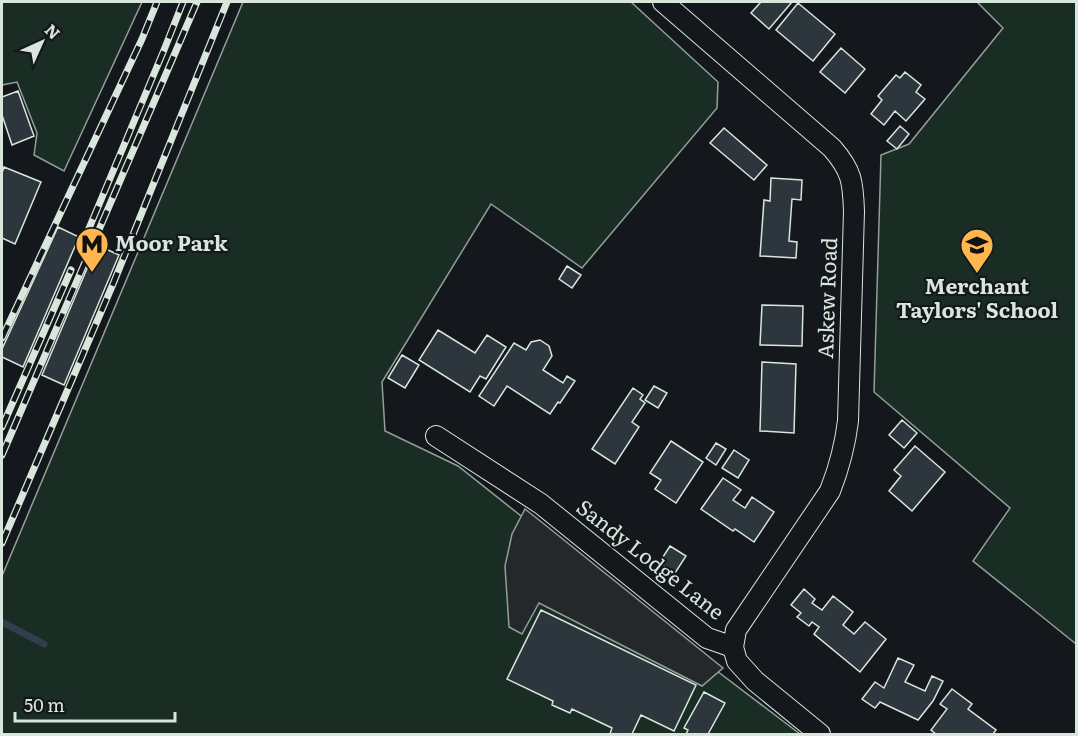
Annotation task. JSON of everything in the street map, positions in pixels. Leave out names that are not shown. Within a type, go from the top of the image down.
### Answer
[{"type":"street","name":"Askew Road","points":[[663,2],[832,148],[843,161],[853,186],[855,211],[846,443],[830,491],[736,630],[733,647]]},
{"type":"street","name":"Sandy Lodge Lane","points":[[436,436],[541,504],[707,638],[733,647],[737,661],[755,681],[820,735]]},
{"type":"green space","points":[[2,2],[142,2],[64,171],[34,155],[37,133],[17,82],[2,85]]},
{"type":"green space","points":[[243,2],[631,2],[718,82],[717,108],[582,268],[491,204],[382,382],[385,431],[458,466],[800,734],[2,734],[2,576]]},
{"type":"green space","name":"Merchant Taylors' School","points":[[977,2],[1076,2],[1076,644],[973,561],[1010,508],[874,392],[881,155],[909,144],[1003,28]]},
{"type":"shaded area","points":[[525,509],[723,668],[702,686],[539,603],[522,634],[509,627],[505,566],[512,534]]},
{"type":"building","points":[[758,2],[792,2],[769,29],[751,13],[760,3]]},
{"type":"building","points":[[798,3],[835,34],[813,61],[776,30]]},
{"type":"building","points":[[841,48],[865,69],[845,93],[820,72]]},
{"type":"building","points":[[905,72],[921,85],[916,92],[925,99],[906,121],[895,111],[884,125],[871,114],[882,100],[878,96],[896,75],[900,78]]},
{"type":"building","points":[[18,91],[34,136],[12,145],[2,115],[2,97]]},
{"type":"building","points":[[900,126],[909,134],[897,149],[887,141]]},
{"type":"building","points":[[724,128],[767,165],[754,180],[710,143]]},
{"type":"building","points":[[4,167],[41,182],[15,244],[2,238],[2,173]]},
{"type":"building","points":[[771,178],[802,180],[801,200],[792,199],[789,241],[797,242],[796,258],[760,256],[764,200],[770,201]]},
{"type":"building","points":[[58,227],[79,237],[23,367],[2,357],[2,349]]},
{"type":"building","points":[[97,245],[119,255],[64,385],[42,375]]},
{"type":"building","points":[[567,266],[581,275],[572,288],[559,279]]},
{"type":"building","points":[[762,305],[803,306],[802,346],[760,345]]},
{"type":"building","points":[[438,330],[475,353],[487,335],[506,347],[486,379],[480,376],[470,392],[419,360]]},
{"type":"building","points":[[540,340],[549,346],[552,356],[543,370],[563,383],[567,376],[575,381],[550,414],[507,386],[494,406],[479,396],[514,343],[526,350],[531,342]]},
{"type":"building","points":[[402,355],[419,365],[405,388],[388,378]]},
{"type":"building","points":[[762,362],[796,364],[794,433],[760,431]]},
{"type":"building","points":[[654,386],[667,393],[658,408],[645,400]]},
{"type":"building","points":[[633,388],[643,395],[640,399],[645,403],[632,422],[639,427],[615,464],[592,449]]},
{"type":"building","points":[[902,420],[917,433],[904,448],[889,435]]},
{"type":"building","points":[[671,441],[703,462],[676,503],[655,489],[661,480],[650,473]]},
{"type":"building","points":[[716,443],[726,449],[716,465],[706,458]]},
{"type":"building","points":[[915,446],[945,472],[912,511],[889,491],[901,476],[894,470]]},
{"type":"building","points":[[734,450],[749,460],[738,478],[722,468]]},
{"type":"building","points":[[723,478],[741,490],[733,500],[745,508],[752,497],[774,512],[754,542],[701,509]]},
{"type":"building","points":[[670,546],[686,556],[675,573],[659,563]]},
{"type":"building","points":[[804,589],[815,599],[812,603],[822,610],[833,596],[853,612],[843,625],[854,634],[865,622],[886,639],[860,672],[814,634],[819,627],[812,622],[809,626],[797,617],[801,613],[791,605]]},
{"type":"building","points":[[541,610],[696,685],[674,731],[641,715],[632,734],[610,734],[612,728],[572,709],[570,713],[552,705],[553,701],[507,679]]},
{"type":"building","points":[[898,658],[914,665],[905,682],[925,691],[932,676],[943,681],[933,701],[918,720],[880,702],[875,708],[862,699],[875,682],[884,688]]},
{"type":"building","points":[[952,689],[972,704],[968,709],[996,730],[993,734],[936,734],[931,730],[947,709],[940,704]]},
{"type":"building","points":[[704,692],[725,703],[708,734],[686,734],[688,730],[684,728]]},
{"type":"waterway","points":[[2,622],[44,644]]},
{"type":"railway","points":[[2,338],[142,39],[157,2]]},
{"type":"railway","points":[[82,245],[183,2]]},
{"type":"railway","points":[[2,455],[197,2]]},
{"type":"railway","points":[[2,543],[113,284],[227,2]]},
{"type":"railway","points":[[2,427],[71,270]]},
{"type":"place","name":"Moor Park","points":[[92,273]]},
{"type":"place","name":"Merchant Taylors' School","points":[[977,274]]}]
